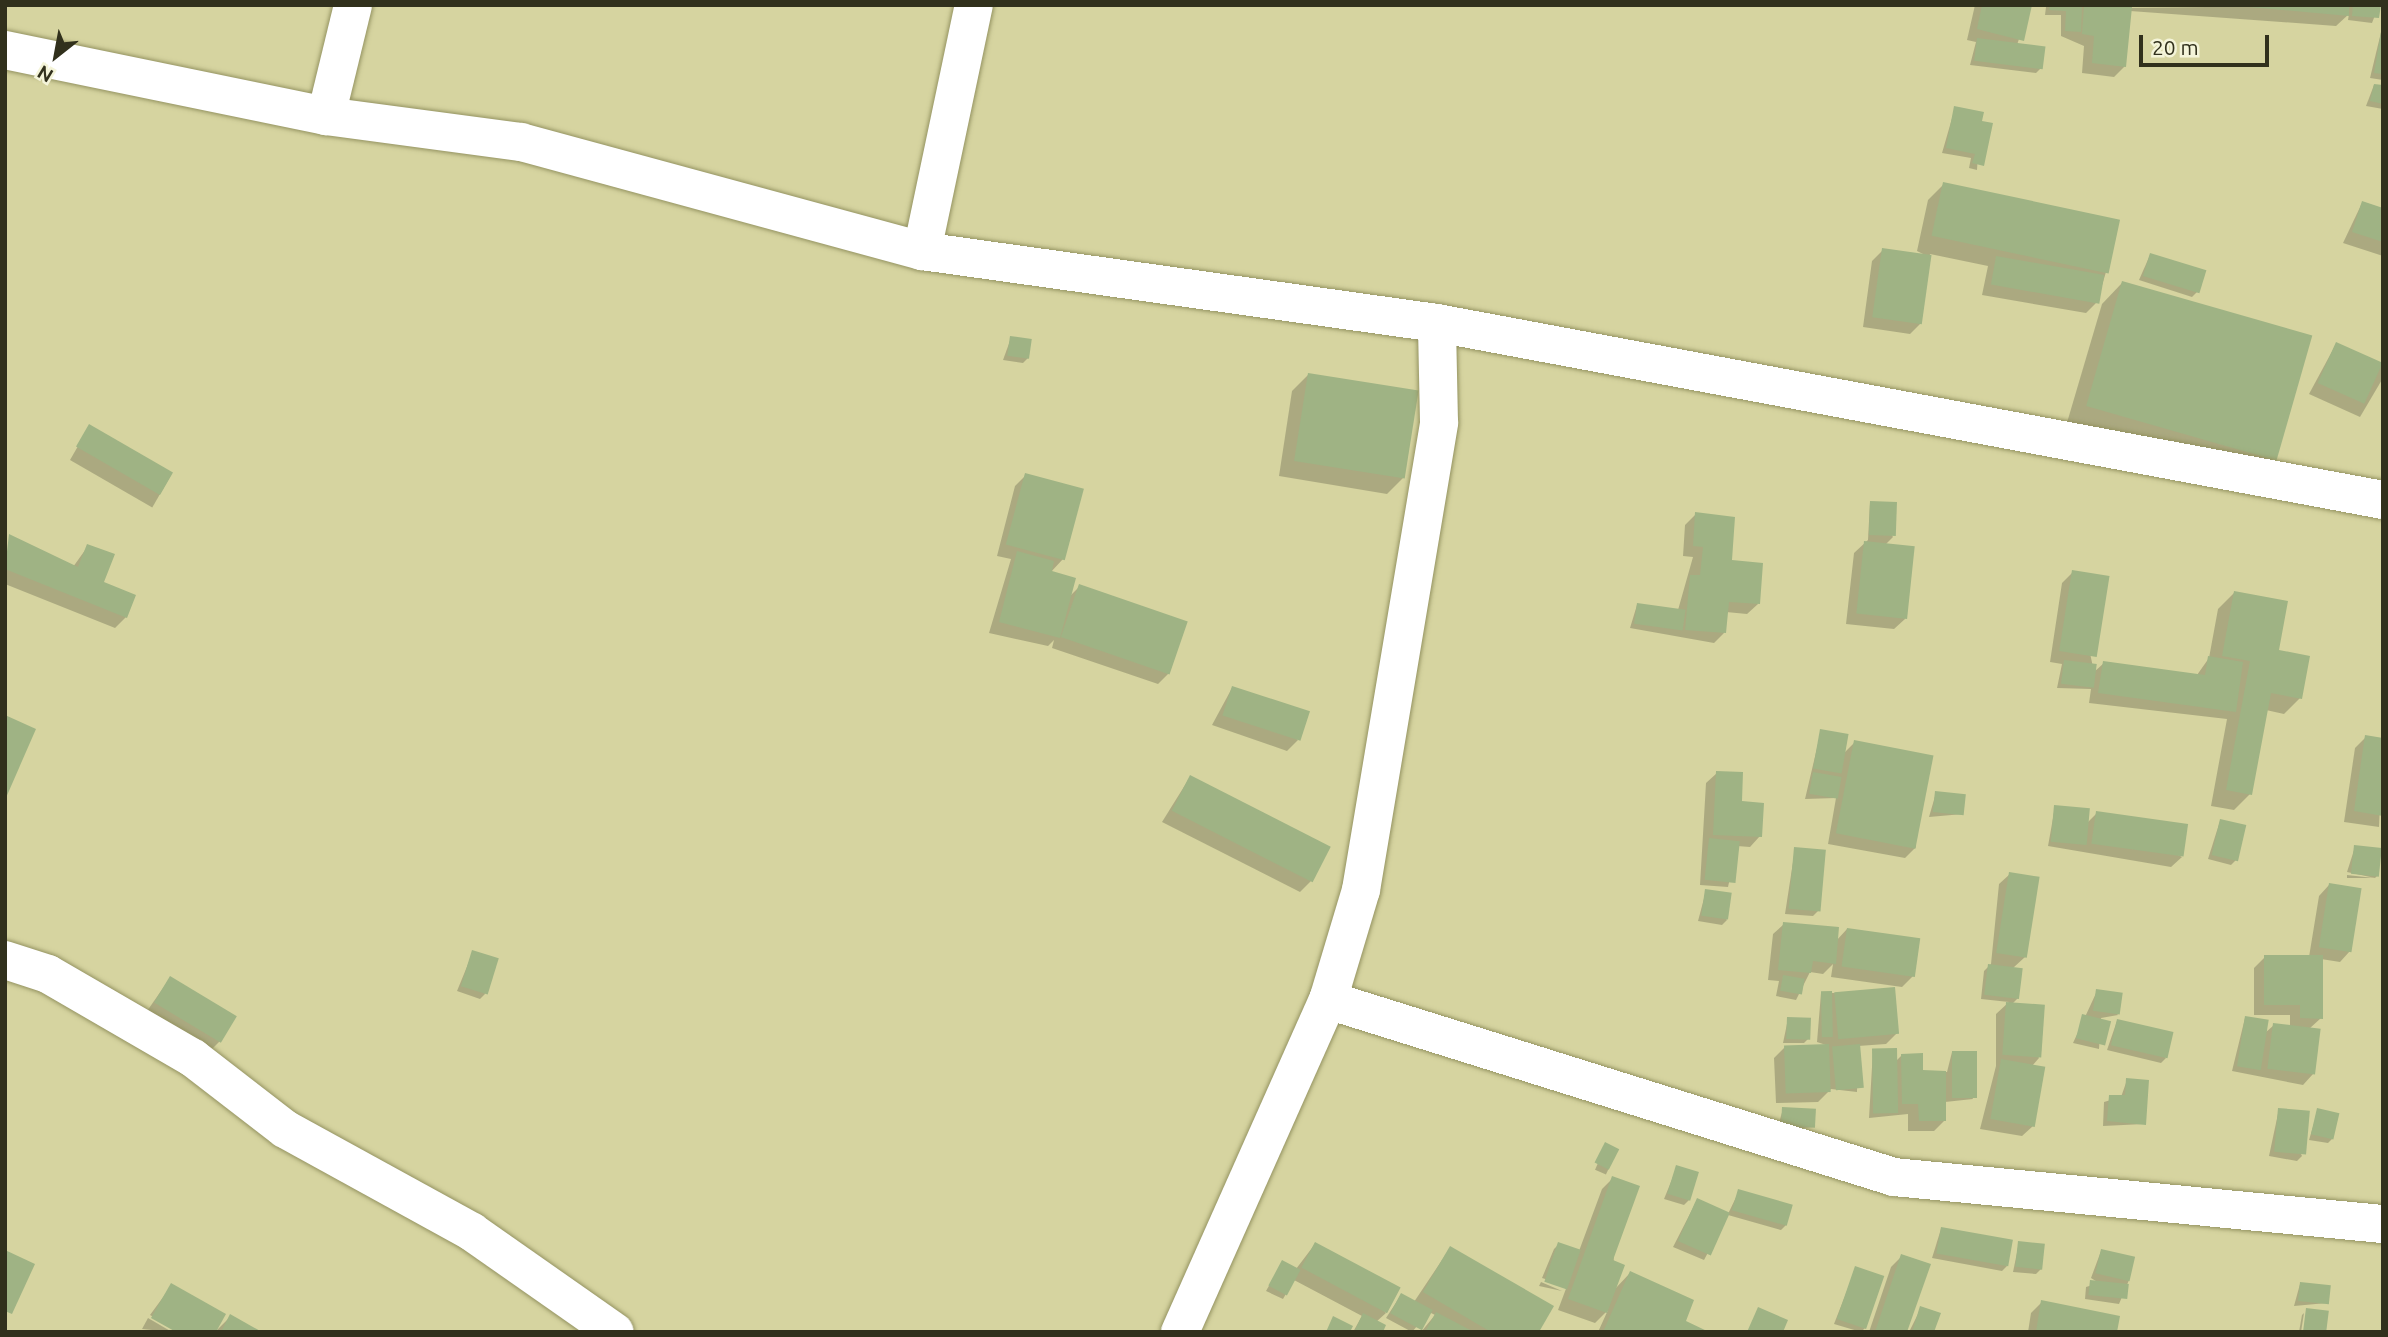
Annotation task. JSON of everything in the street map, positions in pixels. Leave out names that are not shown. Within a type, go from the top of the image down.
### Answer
[{"type":"street","points":[[326,116],[353,5]]},
{"type":"street","points":[[922,251],[974,5]]},
{"type":"street","points":[[5,50],[326,116],[522,142],[922,251],[1437,323],[2383,500]]},
{"type":"street","points":[[1180,1332],[1328,1000],[1361,890],[1439,422],[1437,323]]},
{"type":"street","points":[[5,960],[48,974],[193,1058],[285,1129],[472,1232],[615,1332]]},
{"type":"street","points":[[1328,1000],[1894,1177],[2383,1223]]},
{"type":"building","points":[[1982,5],[2032,5],[2024,41],[1977,29]]},
{"type":"building","points":[[2050,5],[2082,5],[2081,32],[2065,31],[2066,11],[2049,10]]},
{"type":"building","points":[[2084,5],[2132,7],[2126,67],[2092,63],[2094,36],[2082,34]]},
{"type":"building","points":[[2226,5],[2349,5],[2349,16]]},
{"type":"building","points":[[2353,5],[2381,5],[2379,18],[2352,16]]},
{"type":"building","points":[[2381,32],[2383,33],[2383,74],[2374,73]]},
{"type":"building","points":[[1977,38],[2045,46],[2043,69],[1974,61]]},
{"type":"building","points":[[2374,84],[2383,85],[2383,104],[2370,101]]},
{"type":"building","points":[[1954,106],[1984,112],[1982,121],[1993,123],[1984,166],[1972,163],[1975,154],[1946,148]]},
{"type":"building","points":[[1943,182],[2120,220],[2109,273],[1932,236]]},
{"type":"building","points":[[2362,201],[2383,208],[2383,242],[2352,232]]},
{"type":"building","points":[[1882,248],[1932,255],[1922,324],[1872,317]]},
{"type":"building","points":[[2150,253],[2206,270],[2199,293],[2143,276]]},
{"type":"building","points":[[1996,256],[2104,275],[2099,304],[1991,285]]},
{"type":"building","points":[[2122,281],[2312,336],[2276,461],[2086,406]]},
{"type":"building","points":[[1010,336],[1032,339],[1029,359],[1007,356]]},
{"type":"building","points":[[2336,342],[2383,363],[2364,404],[2318,383]]},
{"type":"building","points":[[1308,373],[1419,391],[1405,478],[1294,461]]},
{"type":"building","points":[[89,424],[173,472],[160,495],[76,447]]},
{"type":"building","points":[[1025,473],[1084,489],[1065,560],[1006,544]]},
{"type":"building","points":[[1870,501],[1897,502],[1896,536],[1869,535]]},
{"type":"building","points":[[1695,512],[1735,517],[1732,560],[1763,563],[1760,604],[1729,602],[1726,633],[1685,630],[1690,575],[1700,575],[1703,547],[1693,546]]},
{"type":"building","points":[[9,534],[78,567],[87,544],[115,554],[104,582],[136,595],[127,618],[5,569]]},
{"type":"building","points":[[1864,541],[1915,546],[1907,619],[1856,614]]},
{"type":"building","points":[[1017,551],[1054,561],[1052,571],[1076,578],[1060,638],[999,622]]},
{"type":"building","points":[[2072,570],[2110,576],[2097,657],[2059,651]]},
{"type":"building","points":[[1079,584],[1188,621],[1170,674],[1061,637]]},
{"type":"building","points":[[2234,591],[2288,601],[2279,650],[2310,656],[2302,699],[2271,693],[2252,795],[2226,790],[2250,661],[2222,656]]},
{"type":"building","points":[[1637,603],[1686,610],[1683,631],[1634,624]]},
{"type":"building","points":[[2208,656],[2243,662],[2236,712],[2098,693],[2103,661],[2205,675]]},
{"type":"building","points":[[2064,660],[2097,664],[2094,688],[2061,684]]},
{"type":"building","points":[[1232,686],[1310,711],[1300,741],[1222,715]]},
{"type":"building","points":[[5,715],[36,729],[5,800]]},
{"type":"building","points":[[1820,729],[1849,734],[1842,773],[1813,768]]},
{"type":"building","points":[[2365,735],[2383,738],[2383,816],[2354,811]]},
{"type":"building","points":[[1854,740],[1934,755],[1915,849],[1836,833]]},
{"type":"building","points":[[1716,771],[1743,772],[1742,801],[1764,803],[1762,837],[1713,835]]},
{"type":"building","points":[[1813,772],[1842,777],[1838,799],[1809,794]]},
{"type":"building","points":[[1190,775],[1331,847],[1313,882],[1172,811]]},
{"type":"building","points":[[1935,791],[1966,794],[1964,815],[1933,812]]},
{"type":"building","points":[[2054,805],[2090,808],[2087,845],[2051,842]]},
{"type":"building","points":[[2096,811],[2188,824],[2184,857],[2091,844]]},
{"type":"building","points":[[2220,819],[2246,825],[2238,861],[2212,855]]},
{"type":"building","points":[[1709,838],[1740,841],[1735,883],[1705,880]]},
{"type":"building","points":[[2354,845],[2382,848],[2379,877],[2351,874]]},
{"type":"building","points":[[1794,847],[1826,850],[1820,912],[1789,909]]},
{"type":"building","points":[[2009,872],[2040,877],[2027,958],[1996,953]]},
{"type":"building","points":[[2329,883],[2362,888],[2351,952],[2319,947]]},
{"type":"building","points":[[1705,889],[1732,893],[1728,919],[1701,916]]},
{"type":"building","points":[[1783,922],[1839,927],[1836,964],[1813,961],[1811,973],[1778,970]]},
{"type":"building","points":[[1847,928],[1920,938],[1915,977],[1842,967]]},
{"type":"building","points":[[472,950],[499,958],[488,995],[461,986]]},
{"type":"building","points":[[2264,955],[2323,955],[2323,1019],[2300,1018],[2300,1005],[2264,1005]]},
{"type":"building","points":[[1988,964],[2023,968],[2019,999],[1984,995]]},
{"type":"building","points":[[1783,975],[1805,979],[1802,995],[1780,991]]},
{"type":"building","points":[[170,976],[237,1016],[221,1043],[154,1003]]},
{"type":"building","points":[[1895,987],[1899,1034],[1838,1039],[1834,992]]},
{"type":"building","points":[[2096,989],[2123,993],[2120,1015],[2093,1011]]},
{"type":"building","points":[[1821,991],[1832,991],[1833,1037],[1822,1037]]},
{"type":"building","points":[[2006,1002],[2045,1005],[2041,1058],[2002,1055]]},
{"type":"building","points":[[2082,1014],[2111,1021],[2105,1046],[2076,1038]]},
{"type":"building","points":[[2245,1016],[2269,1020],[2261,1070],[2237,1066]]},
{"type":"building","points":[[1787,1017],[1811,1018],[1810,1040],[1786,1039]]},
{"type":"building","points":[[2117,1019],[2174,1032],[2167,1058],[2111,1045]]},
{"type":"building","points":[[2273,1023],[2321,1029],[2315,1075],[2267,1069]]},
{"type":"building","points":[[1829,1044],[1831,1092],[1786,1094],[1784,1046]]},
{"type":"building","points":[[1860,1044],[1864,1088],[1836,1090],[1832,1046]]},
{"type":"building","points":[[1872,1048],[1897,1048],[1898,1113],[1873,1113]]},
{"type":"building","points":[[1952,1051],[1977,1051],[1977,1098],[1952,1098]]},
{"type":"building","points":[[1923,1053],[1923,1070],[1946,1071],[1946,1121],[1919,1121],[1918,1104],[1902,1104],[1901,1054]]},
{"type":"building","points":[[2001,1059],[2045,1067],[2035,1127],[1990,1119]]},
{"type":"building","points":[[2126,1078],[2149,1080],[2146,1125],[2107,1121],[2109,1095],[2125,1095]]},
{"type":"building","points":[[1782,1107],[1816,1109],[1815,1128],[1781,1126]]},
{"type":"building","points":[[2278,1108],[2310,1111],[2306,1155],[2274,1152]]},
{"type":"building","points":[[2317,1108],[2339,1113],[2333,1139],[2311,1134]]},
{"type":"building","points":[[1605,1142],[1619,1149],[1609,1170],[1595,1162]]},
{"type":"building","points":[[1676,1165],[1699,1172],[1690,1201],[1667,1194]]},
{"type":"building","points":[[1612,1176],[1640,1186],[1613,1260],[1625,1265],[1607,1313],[1568,1299]]},
{"type":"building","points":[[1738,1189],[1793,1205],[1787,1226],[1732,1210]]},
{"type":"building","points":[[1697,1198],[1730,1213],[1711,1256],[1678,1241]]},
{"type":"building","points":[[1941,1227],[2013,1240],[2008,1266],[1936,1254]]},
{"type":"building","points":[[2018,1241],[2045,1244],[2042,1270],[2015,1267]]},
{"type":"building","points":[[1315,1242],[1401,1288],[1387,1313],[1301,1268]]},
{"type":"building","points":[[1558,1242],[1581,1250],[1567,1290],[1544,1282]]},
{"type":"building","points":[[1450,1246],[1554,1306],[1539,1332],[1491,1332],[1423,1292]]},
{"type":"building","points":[[2101,1249],[2135,1257],[2129,1281],[2095,1273]]},
{"type":"building","points":[[5,1250],[35,1264],[12,1314],[5,1311]]},
{"type":"building","points":[[1901,1254],[1931,1264],[1907,1332],[1875,1332]]},
{"type":"building","points":[[1282,1260],[1301,1270],[1287,1295],[1268,1286]]},
{"type":"building","points":[[1855,1266],[1884,1276],[1866,1329],[1837,1319]]},
{"type":"building","points":[[1630,1271],[1694,1300],[1686,1321],[1709,1332],[1603,1332]]},
{"type":"building","points":[[2090,1280],[2129,1284],[2127,1299],[2088,1295]]},
{"type":"building","points":[[2300,1282],[2331,1285],[2329,1304],[2298,1301]]},
{"type":"building","points":[[171,1283],[226,1314],[216,1332],[176,1332],[151,1318]]},
{"type":"building","points":[[1401,1293],[1433,1310],[1422,1330],[1390,1313]]},
{"type":"building","points":[[2041,1300],[2120,1316],[2117,1332],[2036,1332]]},
{"type":"building","points":[[1920,1306],[1941,1313],[1934,1332],[1912,1332]]},
{"type":"building","points":[[1758,1307],[1788,1320],[1783,1332],[1747,1332]]},
{"type":"building","points":[[2306,1308],[2329,1311],[2326,1332],[2303,1332]]},
{"type":"building","points":[[1436,1312],[1474,1332],[1425,1332]]},
{"type":"building","points":[[1363,1313],[1386,1325],[1383,1332],[1354,1332]]},
{"type":"building","points":[[230,1314],[262,1332],[221,1332]]},
{"type":"building","points":[[1333,1316],[1353,1326],[1350,1332],[1326,1332]]}]
